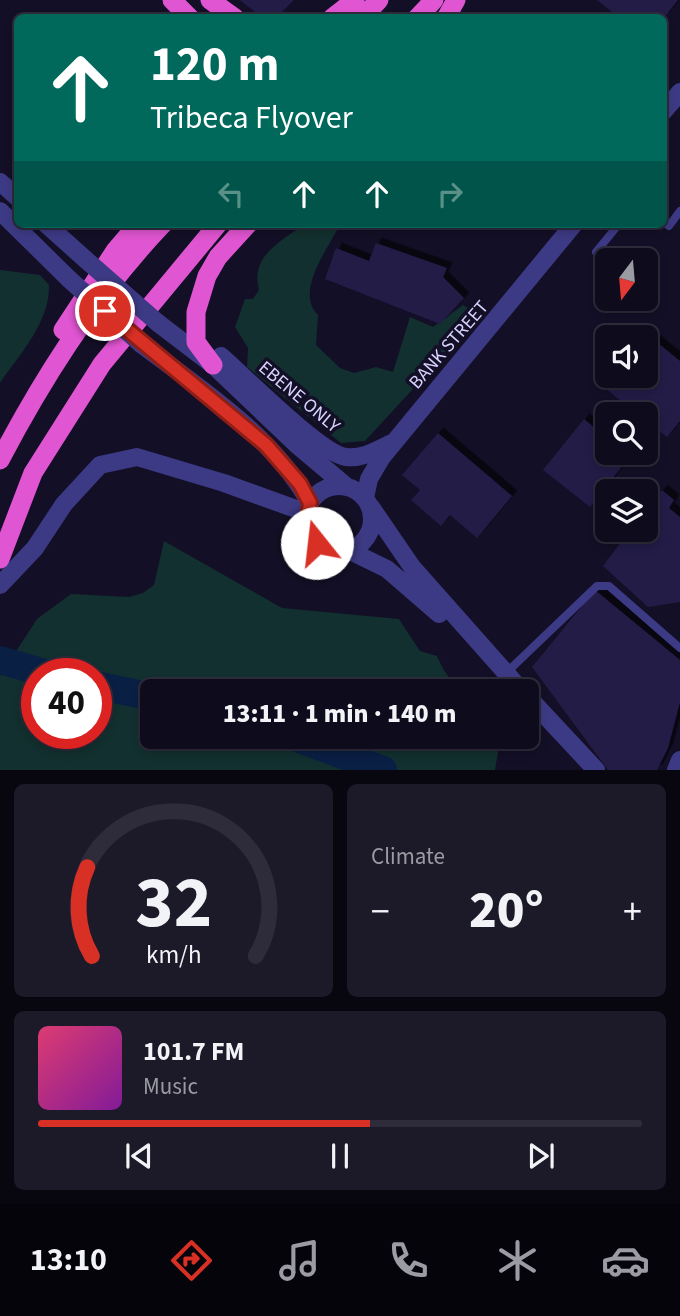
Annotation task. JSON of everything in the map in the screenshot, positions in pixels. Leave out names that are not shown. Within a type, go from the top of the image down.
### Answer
[{"type":"highway","points":[[172,0],[186,14]]},
{"type":"highway","points":[[210,0],[229,14]]},
{"type":"highway","points":[[337,14],[355,0]]},
{"type":"highway","points":[[366,14],[379,0]]},
{"type":"highway","points":[[421,14],[434,0]]},
{"type":"highway","points":[[0,460],[46,356],[115,251],[135,228]]},
{"type":"highway","points":[[0,460],[38,387],[87,318],[160,228]]},
{"type":"highway","points":[[0,559],[33,473],[102,364],[215,228]]},
{"type":"highway","points":[[217,361],[196,342],[196,316],[207,276],[218,257],[244,228]]},
{"type":"street","points":[[667,107],[680,92]]},
{"type":"street","points":[[0,182],[14,194]]},
{"type":"street","points":[[0,211],[14,225]]},
{"type":"street","points":[[17,228],[141,344],[266,445],[300,484],[309,508],[310,534],[317,543],[326,549],[348,550],[387,569],[429,603],[499,679]]},
{"type":"street","points":[[50,228],[158,323],[217,361],[296,444],[358,495],[412,567],[511,679]]},
{"type":"street","name":"BANK STREET","points":[[358,495],[394,442],[571,228]]},
{"type":"street","name":"EBENE ONLY","points":[[217,361],[299,426],[344,457],[365,456],[394,442]]},
{"type":"street","points":[[0,585],[35,548],[64,504],[100,465],[136,457],[309,508]]},
{"type":"street","points":[[309,508],[326,489],[358,495],[372,518],[366,538],[348,550]]},
{"type":"street","points":[[539,709],[596,770]]},
{"type":"street","points":[[539,723],[583,770]]},
{"type":"lane","points":[[667,225],[669,226],[680,211]]},
{"type":"lane","points":[[599,248],[616,228]]},
{"type":"lane","points":[[506,673],[597,586],[603,584],[609,586],[680,648]]},
{"type":"green space","points":[[299,228],[338,228],[316,270],[310,294],[318,315],[316,345],[340,368],[354,373],[376,367],[393,372],[410,317],[433,327],[463,305],[481,315],[365,441],[341,443],[247,367],[248,348],[235,327],[245,299],[253,299],[259,290],[257,278],[263,258]]},
{"type":"green space","points":[[0,270],[40,275],[49,285],[45,312],[39,325],[0,383]]},
{"type":"green space","points":[[164,541],[282,608],[399,619],[420,651],[437,656],[451,679],[140,679],[140,749],[496,749],[498,752],[495,770],[0,770],[0,676],[37,619],[71,594],[129,597],[143,593],[154,585]]},
{"type":"building","points":[[240,0],[294,0],[280,14],[257,14]]},
{"type":"building","points":[[597,0],[678,0],[667,14],[615,14]]},
{"type":"building","points":[[376,243],[447,268],[443,277],[464,298],[440,324],[325,279],[336,248],[369,261]]},
{"type":"building","points":[[658,343],[680,361],[680,421],[667,437],[658,430],[658,402],[622,402],[605,388],[658,388]]},
{"type":"building","points":[[584,419],[595,428],[595,465],[623,465],[612,479],[595,479],[595,501],[590,507],[543,470]]},
{"type":"building","points":[[438,433],[512,496],[477,538],[450,515],[441,526],[411,500],[420,490],[402,475]]},
{"type":"building","points":[[662,490],[674,500],[669,508],[680,517],[680,602],[648,607],[603,566],[621,542],[658,542],[658,495]]},
{"type":"building","points":[[595,590],[680,660],[680,702],[668,748],[657,770],[608,770],[532,667]]},
{"type":"waterway","points":[[0,660],[21,666]]},
{"type":"waterway","points":[[112,688],[140,694]]},
{"type":"waterway","points":[[326,749],[383,770]]},
{"type":"route","points":[[105,311],[141,344],[266,445],[300,484],[310,503],[307,524],[317,543]]}]
